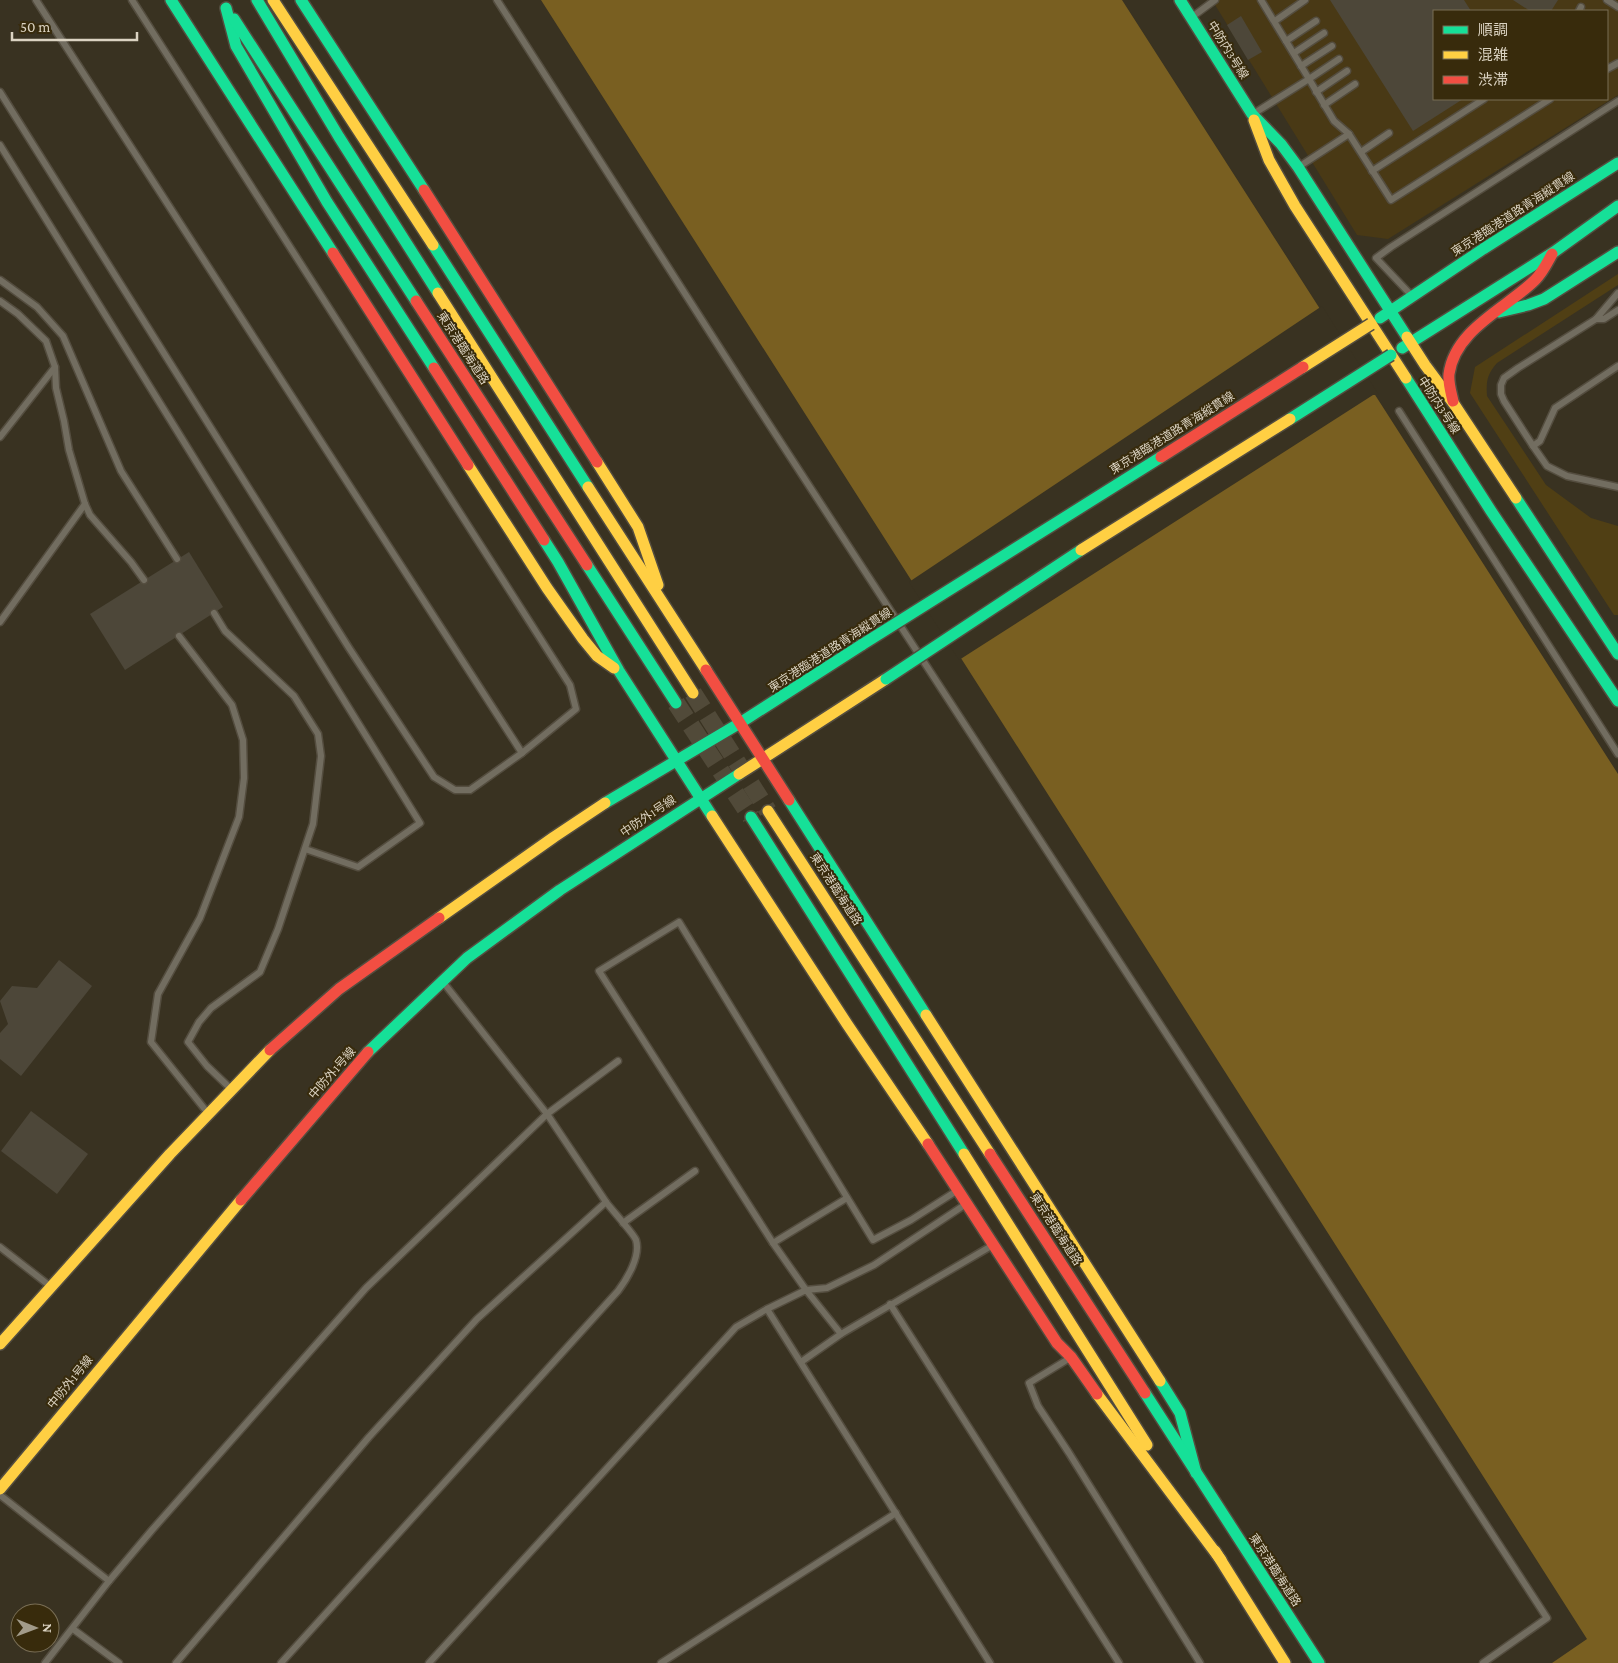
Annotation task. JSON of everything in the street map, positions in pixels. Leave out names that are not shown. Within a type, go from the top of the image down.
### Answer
[{"type":"street","points":[[171,0],[547,588],[597,656],[619,671],[847,1024],[968,1203],[1057,1343],[1071,1357],[1221,1560]]},
{"type":"street","name":"東京港臨海道路","points":[[257,0],[339,137],[693,693]]},
{"type":"street","points":[[273,0],[353,121],[740,723],[1180,1413],[1196,1473]]},
{"type":"street","points":[[301,0],[483,281],[638,527],[667,612]]},
{"type":"street","name":"中防内3号線","points":[[1180,0],[1252,114],[1281,144],[1298,168],[1437,382],[1454,404],[1618,654]]},
{"type":"street","name":"東京港臨海道路","points":[[619,671],[558,562],[327,202],[236,46],[226,8],[676,703]]},
{"type":"street","name":"中防内3号線","points":[[1252,114],[1268,160],[1295,206],[1491,511],[1618,700]]},
{"type":"street","name":"東京港臨港道路青海縦貫線","points":[[740,723],[862,644],[1391,312],[1483,249],[1618,163]]},
{"type":"street","points":[[762,758],[886,679],[1039,576],[1554,252],[1618,206]]},
{"type":"street","points":[[1454,404],[1449,382],[1453,358],[1462,344],[1495,313],[1539,277],[1554,252]]},
{"type":"street","points":[[1495,313],[1544,299],[1618,252]]},
{"type":"street","points":[[1600,674],[1618,663]]},
{"type":"street","points":[[0,1344],[50,1286],[208,1113],[266,1054],[339,989],[554,837],[618,795],[740,723]]},
{"type":"street","name":"中防外1号線","points":[[0,1489],[237,1204],[372,1048],[467,958],[514,922],[762,758]]},
{"type":"street","name":"東京港臨海道路","points":[[768,811],[1319,1663]]},
{"type":"street","points":[[751,817],[1054,1300],[1285,1663]]},
{"type":"lane","points":[[36,0],[522,753]]},
{"type":"lane","points":[[0,92],[349,648],[434,777],[455,790],[470,790],[522,753],[576,709],[570,686],[132,0]]},
{"type":"lane","points":[[497,0],[758,409],[1547,1618],[1483,1663]]},
{"type":"lane","points":[[1191,17],[1215,0]]},
{"type":"lane","points":[[1261,0],[1334,121],[1348,134],[1361,152],[1391,200],[1548,100]]},
{"type":"lane","points":[[1275,21],[1305,0]]},
{"type":"lane","points":[[1608,0],[1618,7]]},
{"type":"lane","points":[[1286,41],[1316,21]]},
{"type":"lane","points":[[1294,53],[1324,34]]},
{"type":"lane","points":[[1301,66],[1332,46]]},
{"type":"lane","points":[[1252,114],[1339,59]]},
{"type":"lane","points":[[1316,92],[1347,71]]},
{"type":"lane","points":[[1324,104],[1355,84]]},
{"type":"lane","points":[[1372,171],[1482,100]]},
{"type":"lane","points":[[1413,296],[1376,258],[1618,101]]},
{"type":"lane","points":[[1361,152],[1389,133]]},
{"type":"lane","points":[[1298,168],[1348,134]]},
{"type":"lane","points":[[0,146],[420,823],[358,867],[305,849]]},
{"type":"lane","points":[[0,280],[37,307],[64,336],[121,471],[177,559]]},
{"type":"lane","points":[[1618,293],[1596,319],[1518,368],[1504,378],[1501,385],[1504,401],[1547,466],[1567,476],[1618,487]]},
{"type":"lane","points":[[0,301],[18,314],[46,341],[55,367],[56,388],[69,450],[84,504],[90,515],[144,580]]},
{"type":"lane","points":[[1596,319],[1604,320],[1618,310]]},
{"type":"lane","points":[[1533,446],[1540,441],[1555,408],[1618,366]]},
{"type":"lane","points":[[0,437],[55,367]]},
{"type":"lane","points":[[1399,411],[1618,754]]},
{"type":"lane","points":[[0,622],[84,504]]},
{"type":"lane","points":[[214,613],[225,631],[294,696],[318,734],[321,756],[313,824],[278,929],[260,972],[211,1008],[199,1022],[188,1042],[207,1066],[231,1089]]},
{"type":"lane","points":[[179,636],[232,705],[243,740],[244,778],[239,817],[200,918],[158,994],[151,1042],[208,1113]]},
{"type":"lane","points":[[840,1334],[772,1243],[599,971],[679,922],[873,1240],[911,1220],[958,1189]]},
{"type":"lane","points":[[281,1663],[618,1291],[627,1278],[636,1257],[636,1239],[606,1202],[547,1114],[442,981]]},
{"type":"lane","points":[[45,1663],[109,1581],[234,1436],[366,1288],[547,1114],[618,1061]]},
{"type":"lane","points":[[623,1223],[695,1171]]},
{"type":"lane","points":[[772,1243],[846,1198]]},
{"type":"lane","points":[[176,1663],[368,1437],[477,1319],[606,1202]]},
{"type":"lane","points":[[429,1663],[736,1327],[806,1290],[827,1288],[874,1265],[968,1203]]},
{"type":"lane","points":[[800,1362],[840,1334],[994,1244]]},
{"type":"lane","points":[[0,1246],[50,1286]]},
{"type":"lane","points":[[890,1304],[1119,1663]]},
{"type":"lane","points":[[767,1309],[990,1663]]},
{"type":"lane","points":[[1071,1357],[1029,1383],[1038,1406],[1200,1663]]},
{"type":"lane","points":[[0,1495],[109,1581]]},
{"type":"lane","points":[[661,1663],[896,1513]]},
{"type":"lane","points":[[73,1628],[119,1663]]},
{"type":"shaded area","points":[[541,0],[1122,0],[1618,774],[1618,1663],[1552,1663],[1587,1639]]},
{"type":"shaded area","points":[[1212,0],[1618,0],[1618,95],[1388,239],[1357,235]]},
{"type":"shaded area","points":[[1618,274],[1618,285],[1497,363],[1489,375],[1487,386],[1487,396],[1546,485],[1591,518],[1618,526],[1618,615],[1614,615],[1470,393],[1475,367]]},
{"type":"pier","points":[[1322,306],[1379,395],[1373,395],[959,660],[909,582]]},
{"type":"building","points":[[1330,0],[1464,0],[1470,10],[1433,10],[1433,100],[1461,100],[1413,131]]},
{"type":"building","points":[[1513,0],[1558,0],[1552,10],[1528,10]]},
{"type":"building","points":[[1241,16],[1262,52],[1248,60],[1227,25]]},
{"type":"building","points":[[189,552],[223,607],[125,670],[90,614]]},
{"type":"building","points":[[59,960],[92,986],[21,1076],[0,1059],[0,1033],[8,1024],[0,1001],[12,986],[37,988]]},
{"type":"building","points":[[31,1111],[88,1154],[57,1194],[1,1151]]},
{"type":"tunnel","points":[[693,693],[768,811]]},
{"type":"tunnel","points":[[676,703],[751,817]]},
{"type":"traffic: fast","points":[[171,0],[333,253]]},
{"type":"traffic: fast","points":[[257,0],[339,137],[438,293]]},
{"type":"traffic: fast","points":[[301,0],[424,190]]},
{"type":"traffic: fast","points":[[1180,0],[1252,114],[1281,144],[1298,167],[1407,337]]},
{"type":"traffic: fast","points":[[226,8],[236,46],[327,202],[434,368]]},
{"type":"traffic: fast","points":[[234,19],[416,301]]},
{"type":"traffic: fast","points":[[1380,318],[1483,249],[1618,163]]},
{"type":"traffic: fast","points":[[1402,348],[1554,252],[1618,206]]},
{"type":"traffic: fast","points":[[433,245],[588,487]]},
{"type":"traffic: fast","points":[[1499,312],[1544,299],[1618,252]]},
{"type":"traffic: fast","points":[[1290,419],[1391,355]]},
{"type":"traffic: fast","points":[[1406,378],[1491,511],[1618,701]]},
{"type":"traffic: fast","points":[[863,644],[1161,457]]},
{"type":"traffic: fast","points":[[1516,498],[1618,654]]},
{"type":"traffic: fast","points":[[544,540],[619,671],[712,816]]},
{"type":"traffic: fast","points":[[886,679],[1081,550]]},
{"type":"traffic: fast","points":[[587,565],[676,703]]},
{"type":"traffic: fast","points":[[605,803],[740,723],[863,644]]},
{"type":"traffic: fast","points":[[368,1052],[467,958],[560,890],[739,774]]},
{"type":"traffic: fast","points":[[789,800],[926,1015]]},
{"type":"traffic: fast","points":[[751,817],[964,1154]]},
{"type":"traffic: fast","points":[[1160,1381],[1180,1413],[1196,1473]]},
{"type":"traffic: fast","points":[[1145,1393],[1319,1663]]},
{"type":"traffic: slow","points":[[273,0],[433,245]]},
{"type":"traffic: slow","points":[[1254,120],[1269,160],[1295,206],[1406,378]]},
{"type":"traffic: slow","points":[[438,293],[693,693]]},
{"type":"traffic: slow","points":[[1303,367],[1371,324]]},
{"type":"traffic: slow","points":[[1407,337],[1516,498]]},
{"type":"traffic: slow","points":[[1081,550],[1290,419]]},
{"type":"traffic: slow","points":[[597,462],[638,527],[658,585]]},
{"type":"traffic: slow","points":[[468,465],[547,588],[583,639],[597,656],[614,668]]},
{"type":"traffic: slow","points":[[588,487],[706,670]]},
{"type":"traffic: slow","points":[[739,774],[886,679]]},
{"type":"traffic: slow","points":[[439,918],[605,803]]},
{"type":"traffic: slow","points":[[768,811],[990,1154]]},
{"type":"traffic: slow","points":[[712,816],[847,1024],[928,1144]]},
{"type":"traffic: slow","points":[[926,1015],[1160,1381]]},
{"type":"traffic: slow","points":[[0,1344],[170,1154],[270,1050]]},
{"type":"traffic: slow","points":[[964,1154],[1147,1445]]},
{"type":"traffic: slow","points":[[0,1489],[241,1200]]},
{"type":"traffic: slow","points":[[1097,1394],[1221,1560]]},
{"type":"traffic: slow","points":[[1215,1551],[1285,1663]]},
{"type":"traffic: jam","points":[[424,190],[597,462]]},
{"type":"traffic: jam","points":[[333,253],[468,465]]},
{"type":"traffic: jam","points":[[1453,401],[1449,374],[1453,358],[1461,344],[1471,332],[1535,280],[1543,271],[1552,254]]},
{"type":"traffic: jam","points":[[416,301],[587,565]]},
{"type":"traffic: jam","points":[[1161,457],[1303,367]]},
{"type":"traffic: jam","points":[[434,368],[544,540]]},
{"type":"traffic: jam","points":[[706,670],[789,800]]},
{"type":"traffic: jam","points":[[270,1050],[339,989],[439,918]]},
{"type":"traffic: jam","points":[[241,1200],[368,1052]]},
{"type":"traffic: jam","points":[[928,1144],[1057,1343],[1071,1357],[1097,1394]]},
{"type":"traffic: jam","points":[[990,1154],[1145,1393]]}]
